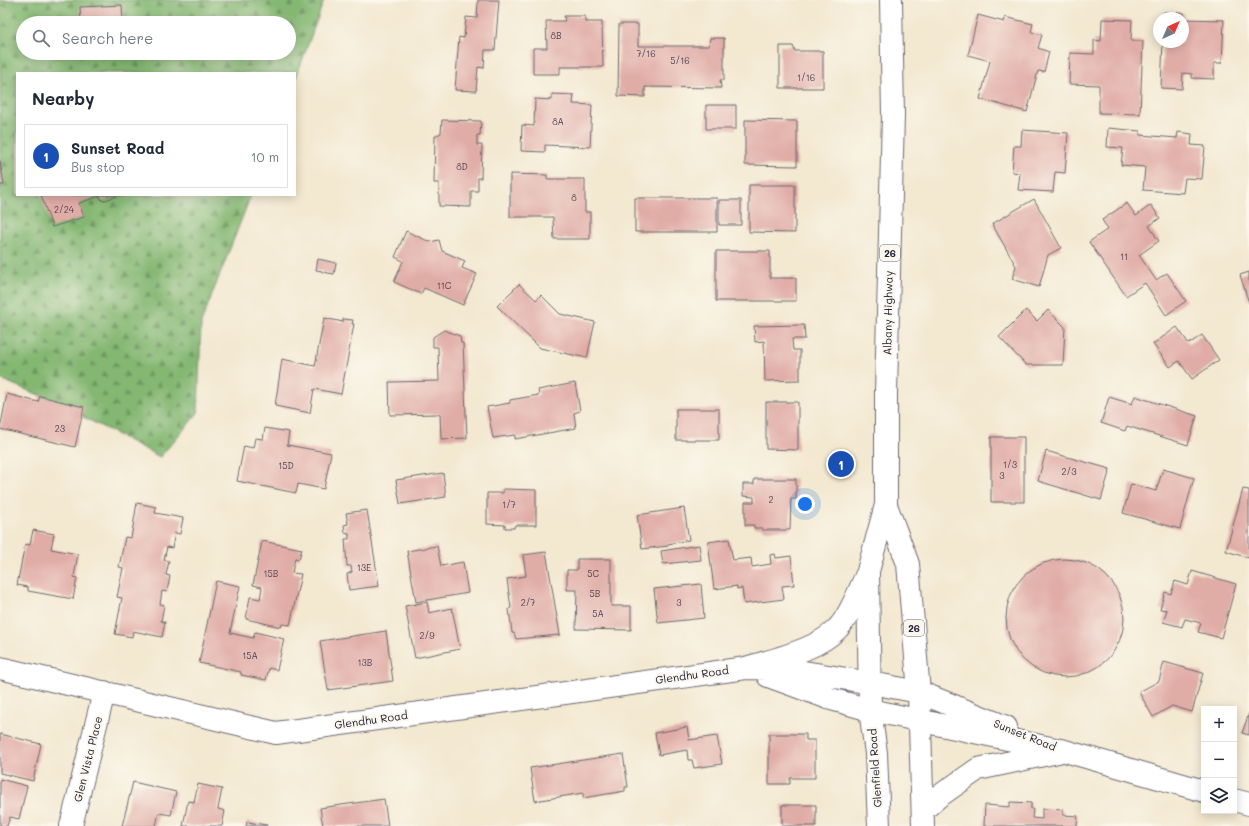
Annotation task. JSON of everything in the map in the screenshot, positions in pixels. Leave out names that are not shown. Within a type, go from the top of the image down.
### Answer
[{"type":"main road","name":"Albany Highway","points":[[871,683],[868,571],[886,505],[886,392],[893,114],[891,0]]},
{"type":"main road","name":"Albany Highway","points":[[886,505],[908,564],[919,692]]},
{"type":"main road","points":[[746,668],[799,651],[830,636],[840,627],[868,571]]},
{"type":"main road","name":"Glendhu Road","points":[[0,668],[276,733],[746,668],[786,669],[871,683]]},
{"type":"main road","name":"Glendhu Road","points":[[746,668],[831,699],[870,710]]},
{"type":"main road","name":"Sunset Road","points":[[871,683],[919,692],[1065,751]]},
{"type":"main road","name":"26","points":[[870,710],[871,683]]},
{"type":"main road","name":"Glen Vista Place","points":[[71,826],[104,692]]},
{"type":"main road","name":"26","points":[[919,692],[923,818]]},
{"type":"main road","name":"Sunset Road","points":[[870,710],[920,719],[1065,751],[1201,790]]},
{"type":"main road","name":"Glenfield Road","points":[[870,710],[876,753],[879,826]]},
{"type":"main road","points":[[923,818],[938,797],[978,769],[1065,751]]},
{"type":"main road","points":[[1237,801],[1249,804]]},
{"type":"green space","points":[[0,0],[324,0],[296,78],[296,72],[16,72],[16,196],[251,196],[201,323],[198,413],[160,457],[49,399],[0,379]]},
{"type":"building","points":[[478,0],[499,0],[495,50],[485,50],[484,68],[478,67],[476,91],[455,90],[459,37],[464,38],[466,17],[477,18]]},
{"type":"building","points":[[122,5],[123,16],[81,16],[80,7]]},
{"type":"building","points":[[978,15],[1004,22],[1005,17],[1033,24],[1031,32],[1042,35],[1038,48],[1049,52],[1044,72],[1038,71],[1027,112],[980,99],[990,61],[968,55]]},
{"type":"building","points":[[564,16],[585,16],[585,22],[602,22],[603,67],[560,67],[560,74],[533,74],[533,48],[547,48],[546,21],[565,21]]},
{"type":"building","points":[[1102,19],[1132,20],[1131,41],[1143,41],[1140,114],[1099,113],[1099,85],[1069,84],[1070,53],[1094,54],[1094,40],[1101,41]]},
{"type":"building","points":[[1189,19],[1224,20],[1222,63],[1214,63],[1214,79],[1192,78],[1192,74],[1183,73],[1182,89],[1161,88],[1163,48],[1189,48]]},
{"type":"building","points":[[619,24],[638,24],[638,46],[709,46],[710,38],[724,38],[724,80],[720,80],[721,88],[645,87],[645,97],[618,96]]},
{"type":"building","points":[[780,46],[793,46],[795,51],[823,51],[823,88],[780,88]]},
{"type":"building","points":[[552,94],[574,95],[573,104],[592,105],[590,147],[545,145],[545,152],[521,151],[522,125],[534,126],[535,99],[552,100]]},
{"type":"building","points":[[706,105],[736,105],[736,129],[706,129]]},
{"type":"building","points":[[442,120],[481,121],[480,135],[477,135],[477,145],[482,145],[481,178],[478,178],[478,191],[471,191],[471,207],[439,206],[439,183],[434,183],[435,136],[441,133]]},
{"type":"building","points":[[745,120],[797,121],[797,166],[745,165]]},
{"type":"building","points":[[1108,128],[1140,131],[1140,135],[1177,138],[1178,132],[1192,134],[1191,145],[1205,146],[1202,179],[1185,178],[1183,193],[1143,190],[1145,167],[1121,165],[1123,148],[1107,147]]},
{"type":"building","points":[[1022,130],[1068,133],[1065,173],[1055,172],[1053,192],[1018,190],[1020,173],[1012,172],[1014,146],[1021,146]]},
{"type":"building","points":[[0,161],[4,185],[0,185]]},
{"type":"building","points":[[510,174],[547,175],[547,179],[585,179],[585,212],[590,212],[590,239],[554,239],[553,217],[510,217]]},
{"type":"building","points":[[749,185],[795,185],[795,233],[749,232]]},
{"type":"building","points":[[41,196],[100,196],[79,203],[84,217],[52,227]]},
{"type":"building","points":[[100,196],[118,196],[102,201]]},
{"type":"building","points":[[635,198],[717,198],[717,232],[635,232]]},
{"type":"building","points":[[1034,199],[1061,248],[1048,255],[1039,287],[1012,279],[1016,266],[992,224]]},
{"type":"building","points":[[719,200],[741,200],[741,225],[719,225]]},
{"type":"building","points":[[1127,203],[1136,216],[1151,205],[1160,218],[1149,226],[1159,241],[1139,255],[1156,280],[1167,273],[1186,301],[1166,315],[1145,283],[1126,296],[1089,242],[1108,229],[1102,220]]},
{"type":"building","points":[[406,231],[430,242],[439,240],[442,251],[465,261],[462,268],[477,274],[463,305],[424,288],[421,294],[394,282],[403,261],[395,257]]},
{"type":"building","points":[[716,251],[770,251],[770,278],[796,278],[796,301],[716,301]]},
{"type":"building","points":[[318,259],[336,263],[334,274],[316,270]]},
{"type":"building","points":[[1249,272],[1249,303],[1240,275]]},
{"type":"building","points":[[519,284],[536,300],[541,295],[560,314],[595,322],[587,358],[540,348],[497,306]]},
{"type":"building","points":[[1026,310],[1037,321],[1048,310],[1065,327],[1063,365],[1026,365],[999,337]]},
{"type":"building","points":[[324,318],[343,322],[343,319],[353,320],[352,324],[354,324],[341,394],[314,389],[310,413],[275,406],[282,359],[315,366]]},
{"type":"building","points":[[804,325],[805,339],[792,339],[793,350],[800,350],[800,380],[765,381],[764,341],[755,342],[754,326]]},
{"type":"building","points":[[1177,327],[1189,344],[1202,335],[1219,360],[1192,379],[1179,361],[1170,367],[1153,344]]},
{"type":"building","points":[[444,330],[460,336],[461,343],[463,343],[467,438],[441,439],[440,414],[390,415],[389,382],[439,381],[438,347],[433,347],[433,337]]},
{"type":"building","points":[[575,383],[580,411],[574,413],[576,428],[515,439],[515,435],[493,438],[487,407],[510,403],[510,400],[539,395],[538,390]]},
{"type":"building","points":[[7,394],[38,402],[40,396],[84,407],[75,447],[0,429]]},
{"type":"building","points":[[1135,396],[1197,416],[1188,445],[1127,426],[1125,431],[1101,423],[1109,397],[1132,404]]},
{"type":"building","points":[[766,402],[798,402],[798,450],[766,449]]},
{"type":"building","points":[[676,409],[719,409],[719,440],[676,440]]},
{"type":"building","points":[[265,428],[289,432],[287,445],[331,453],[324,489],[298,484],[296,493],[237,481],[244,446],[253,448],[255,438],[263,439]]},
{"type":"building","points":[[991,437],[1024,437],[1024,502],[991,502]]},
{"type":"building","points":[[1046,451],[1110,469],[1101,500],[1038,481]]},
{"type":"building","points":[[1163,469],[1194,478],[1180,529],[1123,513],[1131,484],[1156,491]]},
{"type":"building","points":[[443,473],[446,497],[400,504],[396,480]]},
{"type":"building","points":[[754,479],[796,479],[796,499],[791,499],[790,530],[762,530],[762,528],[754,528],[754,525],[745,525],[745,502],[754,502],[754,497],[743,496],[743,484],[754,484]]},
{"type":"building","points":[[503,489],[536,490],[536,525],[515,525],[514,528],[505,528],[505,525],[487,524],[487,493],[503,493]]},
{"type":"building","points":[[1243,489],[1249,490],[1249,558],[1226,551]]},
{"type":"building","points":[[137,503],[156,507],[155,513],[183,518],[180,534],[175,533],[172,548],[167,547],[164,560],[169,561],[166,575],[170,576],[167,592],[162,591],[160,604],[164,605],[161,621],[165,622],[162,637],[133,631],[132,637],[115,634],[122,598],[117,597],[123,568],[119,567],[125,537],[131,538]]},
{"type":"building","points":[[684,508],[689,540],[668,544],[668,546],[642,549],[637,515]]},
{"type":"building","points":[[367,510],[379,586],[349,590],[347,574],[352,572],[351,566],[347,566],[345,539],[349,539],[349,534],[345,533],[344,525],[348,524],[346,513]]},
{"type":"building","points":[[33,530],[54,534],[51,549],[78,554],[74,577],[77,578],[73,599],[28,591],[28,587],[17,585],[25,544],[30,545]]},
{"type":"building","points":[[729,539],[733,560],[751,558],[752,567],[771,564],[770,555],[775,554],[776,558],[791,556],[794,585],[782,586],[784,599],[744,604],[742,588],[737,589],[737,586],[714,589],[708,542]]},
{"type":"building","points":[[262,541],[302,549],[299,559],[295,558],[292,573],[301,574],[290,625],[282,624],[281,627],[246,619],[250,597],[260,599],[262,587],[253,585]]},
{"type":"building","points":[[699,545],[701,560],[663,564],[661,551]]},
{"type":"building","points":[[437,546],[441,566],[463,562],[468,593],[416,602],[407,551]]},
{"type":"building","points":[[546,552],[560,635],[516,639],[514,633],[512,633],[509,609],[511,608],[507,579],[526,576],[523,555]]},
{"type":"building","points":[[577,559],[611,559],[611,606],[631,606],[631,630],[576,629],[577,590],[567,590],[567,570],[577,570]]},
{"type":"building","points":[[1065,559],[1088,563],[1107,576],[1120,595],[1124,618],[1120,641],[1107,660],[1088,673],[1065,677],[1042,673],[1023,660],[1010,641],[1006,618],[1010,595],[1023,576],[1042,563]]},
{"type":"building","points":[[1192,571],[1236,584],[1221,638],[1198,632],[1201,623],[1185,619],[1182,627],[1163,622],[1167,610],[1160,609],[1165,592],[1171,594],[1175,581],[1188,585]]},
{"type":"building","points":[[216,581],[240,586],[230,633],[253,638],[255,632],[284,639],[277,670],[269,668],[266,680],[241,675],[241,672],[199,663]]},
{"type":"building","points":[[701,584],[704,618],[658,623],[654,589]]},
{"type":"building","points":[[427,602],[429,613],[452,608],[460,649],[415,658],[405,606]]},
{"type":"building","points":[[386,631],[393,681],[328,690],[320,641]]},
{"type":"building","points":[[1164,662],[1203,673],[1192,712],[1172,706],[1153,717],[1139,692],[1159,681]]},
{"type":"building","points":[[1249,713],[1249,735],[1242,733]]},
{"type":"building","points":[[687,727],[689,740],[717,736],[722,764],[694,768],[692,760],[688,760],[687,750],[659,755],[655,733]]},
{"type":"building","points":[[0,734],[41,744],[33,781],[0,773]]},
{"type":"building","points":[[769,734],[806,734],[806,740],[815,740],[815,778],[790,778],[790,784],[769,784]]},
{"type":"building","points":[[623,754],[628,787],[625,787],[625,791],[583,798],[583,793],[535,801],[530,768]]},
{"type":"building","points":[[0,779],[27,786],[19,819],[10,817],[7,826],[0,826]]},
{"type":"building","points":[[133,782],[176,792],[171,815],[159,813],[156,826],[122,826]]},
{"type":"building","points":[[198,784],[222,789],[218,809],[225,811],[222,826],[183,826],[188,801],[194,802]]},
{"type":"building","points":[[384,799],[388,826],[323,826],[320,808]]},
{"type":"building","points":[[1010,802],[1031,803],[1031,809],[1033,809],[1032,818],[1042,819],[1042,809],[1063,810],[1063,815],[1078,816],[1077,826],[984,826],[985,805],[1010,807]]},
{"type":"building","points":[[782,805],[816,805],[816,826],[782,826]]},
{"type":"building","points":[[247,822],[267,825],[267,826],[246,826]]},
{"type":"place","name":"Sunset Road","points":[[841,464]]}]
